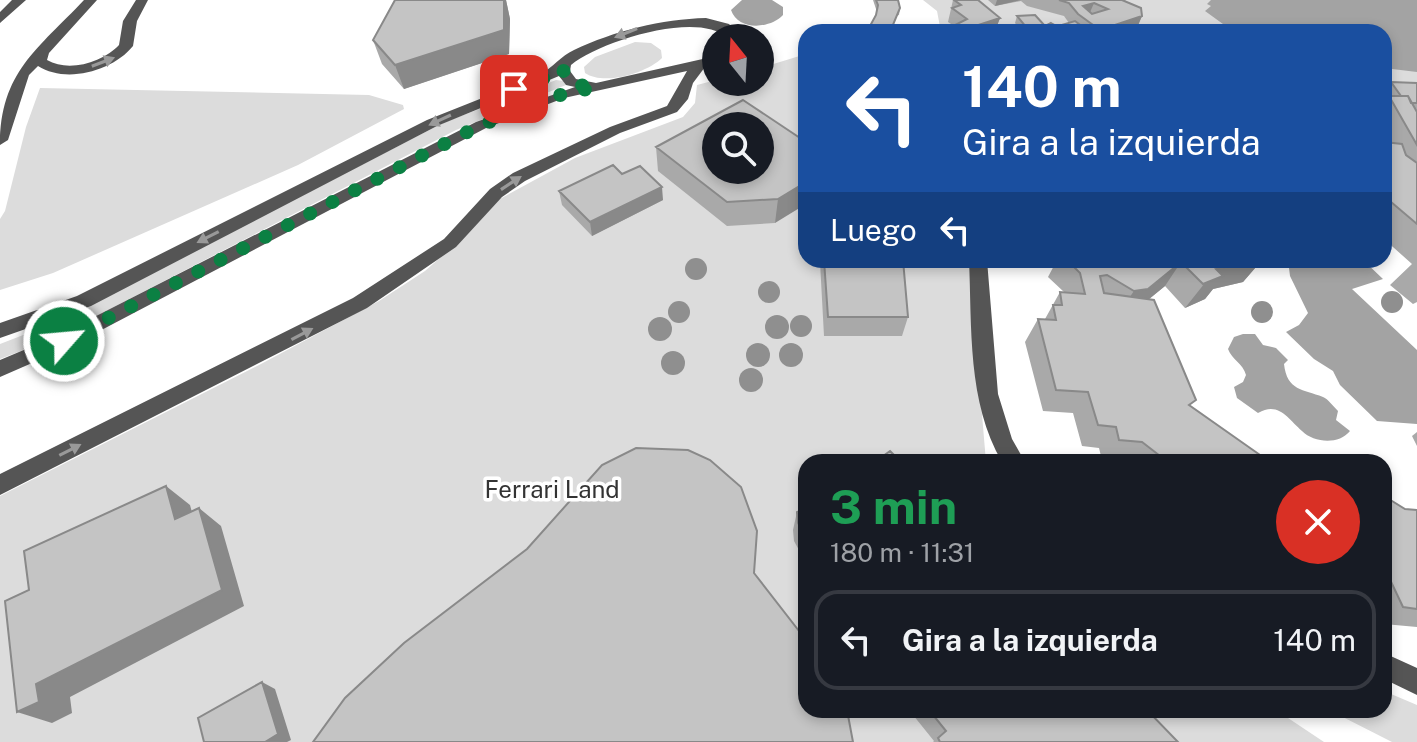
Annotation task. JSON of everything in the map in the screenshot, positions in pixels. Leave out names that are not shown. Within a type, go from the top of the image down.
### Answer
[{"type":"street","points":[[0,19],[20,0]]},
{"type":"street","points":[[0,140],[18,83],[29,64],[91,0]]},
{"type":"street","points":[[43,50],[40,61],[53,68],[91,67],[110,61],[126,46],[130,21],[142,0]]},
{"type":"street","points":[[0,331],[84,301],[432,123],[545,78],[563,68],[576,54],[672,15],[701,13],[724,24]]},
{"type":"street","points":[[0,369],[64,341],[481,125],[560,95],[702,64]]},
{"type":"street","points":[[563,68],[564,75],[571,82],[596,87]]},
{"type":"street","points":[[0,485],[360,303],[450,243],[496,193],[519,177],[615,130],[672,109],[681,99],[686,83],[702,68]]},
{"type":"street","points":[[979,268],[991,415],[1007,454]]},
{"type":"street","points":[[1392,670],[1417,682]]},
{"type":"green space","points":[[923,0],[1417,0],[1417,190],[1392,188],[1392,24],[939,24],[937,11]]},
{"type":"green space","points":[[635,42],[651,43],[661,50],[662,58],[625,76],[603,78],[585,73],[584,67],[595,57]]},
{"type":"green space","name":"Ferrari Land","points":[[798,56],[798,268],[970,268],[985,454],[798,454],[798,718],[1288,718],[1324,742],[0,742],[0,496],[379,301],[425,271],[498,200],[575,158],[683,117],[695,103],[697,85],[702,84],[702,96],[774,96],[774,64]]},
{"type":"green space","points":[[556,80],[564,81],[566,85],[456,130],[52,339],[0,359],[0,344],[49,325],[445,122]]},
{"type":"green space","points":[[40,88],[369,95],[403,105],[404,109],[298,165],[53,273],[0,290],[0,219],[5,211],[26,127]]},
{"type":"green space","points":[[1392,694],[1417,705],[1417,742],[1392,742],[1345,718],[1392,718]]},
{"type":"shaded area","points":[[742,0],[772,0],[783,7],[783,15],[766,24],[745,24],[731,10]]},
{"type":"shaded area","points":[[1211,0],[1417,0],[1417,72],[1392,69],[1392,24],[1223,24],[1205,11],[1211,6],[1207,4]]},
{"type":"shaded area","points":[[1289,268],[1371,268],[1383,279],[1352,289],[1417,350],[1417,424],[1377,421],[1340,385],[1333,371],[1314,359],[1286,332],[1299,325],[1308,313]]},
{"type":"shaded area","points":[[1255,334],[1263,345],[1276,348],[1288,360],[1284,364],[1292,384],[1327,399],[1338,411],[1336,420],[1350,431],[1340,439],[1326,441],[1313,438],[1277,410],[1258,413],[1237,398],[1234,387],[1243,382],[1246,375],[1228,349],[1234,337]]},
{"type":"building","points":[[395,0],[504,0],[504,30],[395,65],[373,40]]},
{"type":"building","points":[[876,0],[898,0],[900,8],[893,24],[871,24],[878,5]]},
{"type":"building","points":[[954,0],[978,0],[1000,18],[982,24],[957,24],[967,19],[952,8],[961,5]]},
{"type":"building","points":[[1059,0],[1122,0],[1141,8],[1142,16],[1118,24],[1092,24],[1069,3]],"holes":[[[1094,3],[1108,9],[1092,14],[1083,6]]]},
{"type":"building","points":[[1035,15],[1043,24],[1024,24],[1017,16]]},
{"type":"building","points":[[1392,82],[1417,83],[1417,103],[1411,103],[1408,96],[1401,96]]},
{"type":"building","points":[[1392,96],[1408,96],[1417,112],[1417,145]]},
{"type":"building","points":[[743,100],[761,112],[721,112]]},
{"type":"building","points":[[774,121],[798,137],[798,187],[778,199],[727,202],[704,184],[774,184]]},
{"type":"building","points":[[702,122],[702,183],[656,147]]},
{"type":"building","points":[[1392,143],[1402,144],[1406,155],[1417,163],[1417,224],[1392,203]]},
{"type":"building","points":[[613,165],[622,174],[640,166],[662,187],[590,222],[559,191]]},
{"type":"building","points":[[825,268],[904,268],[908,317],[828,317]]},
{"type":"building","points":[[1075,268],[1174,268],[1148,289],[1134,291],[1107,275],[1100,276],[1104,293],[1154,300],[1196,400],[1189,405],[1259,454],[1158,454],[1142,442],[1119,440],[1116,427],[1098,425],[1088,392],[1056,390],[1038,319],[1056,320],[1053,305],[1062,305],[1060,292],[1085,294],[1080,273]]},
{"type":"building","points":[[1187,268],[1220,268],[1216,269],[1223,276],[1203,284]]},
{"type":"building","points":[[636,448],[688,450],[710,460],[741,487],[757,531],[754,573],[798,630],[798,718],[848,718],[853,742],[313,742],[345,698],[404,643],[527,549],[602,465]]},
{"type":"building","points":[[166,486],[175,519],[199,508],[222,590],[36,684],[39,702],[17,712],[5,601],[29,590],[24,551]]},
{"type":"building","points":[[1392,501],[1405,509],[1417,510],[1417,609],[1403,607],[1392,584]]},
{"type":"building","points":[[262,682],[278,734],[265,742],[204,742],[198,718]]},
{"type":"building","points":[[935,718],[1155,718],[1178,742],[940,742],[938,738],[946,731]]},
{"type":"route","points":[[64,341],[481,125],[560,95],[596,87],[571,82],[564,75],[563,68],[514,89]]}]
